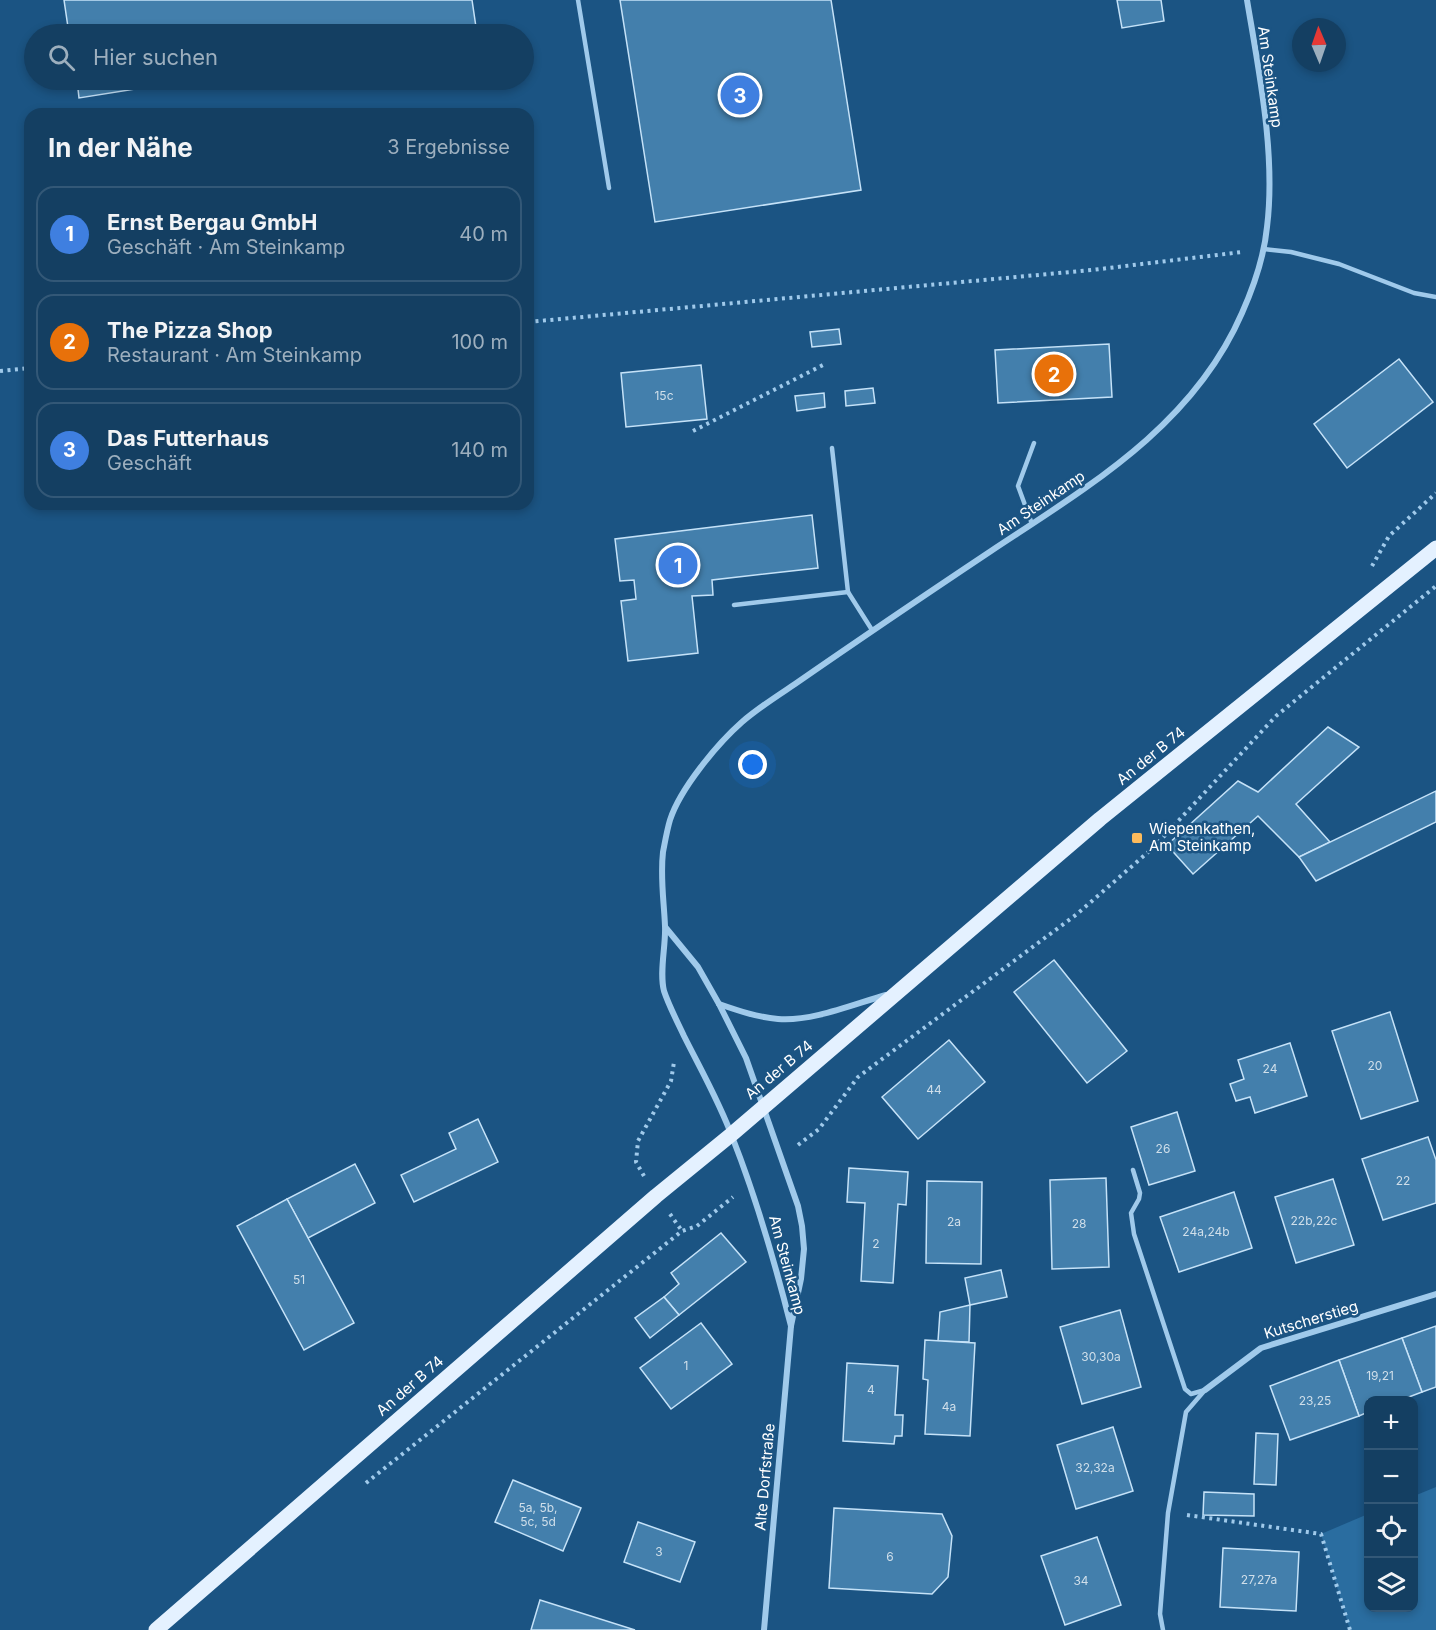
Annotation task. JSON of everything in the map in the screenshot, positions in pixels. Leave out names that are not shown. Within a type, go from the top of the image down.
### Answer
[{"type":"main road","name":"An der B 74","points":[[156,1630],[657,1196],[1100,819],[1436,549]]},
{"type":"street","name":"Am Steinkamp","points":[[791,1326],[765,1228],[732,1134],[674,1015],[663,986],[665,928],[661,876],[670,819],[691,781],[741,723],[872,630],[1107,473],[1151,437],[1189,400],[1213,368],[1227,346],[1250,296],[1264,249],[1267,226],[1269,170],[1262,89],[1247,0]]},
{"type":"street","name":"Am Steinkamp","points":[[665,928],[698,967],[746,1058],[798,1206],[804,1249],[801,1279],[791,1326]]},
{"type":"street","points":[[719,1004],[754,1016],[797,1019],[898,992]]},
{"type":"street","name":"Kutscherstieg","points":[[1205,1390],[1261,1348],[1436,1294]]},
{"type":"street","name":"Alte Dorfstraße","points":[[764,1630],[791,1326]]},
{"type":"lane","points":[[578,0],[609,188]]},
{"type":"lane","points":[[1264,249],[1291,252],[1339,264],[1414,293],[1436,297]]},
{"type":"lane","points":[[1032,524],[1018,486],[1034,443]]},
{"type":"lane","points":[[832,448],[848,592],[872,630]]},
{"type":"lane","points":[[734,605],[848,592]]},
{"type":"lane","points":[[1133,1170],[1140,1193],[1131,1213],[1134,1234],[1185,1389],[1191,1394],[1205,1390]]},
{"type":"lane","points":[[1163,1630],[1160,1614],[1168,1513],[1186,1412],[1205,1390]]},
{"type":"path","points":[[534,321],[1092,270],[1264,249]]},
{"type":"path","points":[[693,431],[823,365]]},
{"type":"path","points":[[0,371],[24,369]]},
{"type":"path","points":[[782,1158],[819,1129],[858,1077],[1077,914],[1146,855],[1276,716],[1436,586]]},
{"type":"path","points":[[674,1015],[675,1062],[671,1081],[638,1141],[636,1162],[682,1231]]},
{"type":"path","points":[[359,1490],[682,1231],[697,1226],[750,1183]]},
{"type":"path","points":[[1168,1513],[1321,1534],[1350,1630]]},
{"type":"shaded area","points":[[1436,1487],[1436,1630],[1350,1630],[1321,1534],[1364,1516],[1364,1612],[1418,1612],[1418,1494]]},
{"type":"building","points":[[64,0],[472,0],[476,24],[68,24]]},
{"type":"building","points":[[620,0],[831,0],[861,190],[655,222]]},
{"type":"building","points":[[1117,0],[1161,0],[1164,21],[1122,28]]},
{"type":"building","points":[[78,90],[129,90],[79,98]]},
{"type":"building","points":[[839,329],[841,344],[812,347],[810,332]]},
{"type":"building","points":[[1109,344],[1112,397],[998,403],[995,350]]},
{"type":"building","points":[[1399,359],[1433,402],[1347,468],[1314,424]]},
{"type":"building","points":[[701,365],[707,419],[626,427],[621,373]]},
{"type":"building","points":[[873,388],[875,403],[846,406],[845,391]]},
{"type":"building","points":[[824,393],[825,407],[797,411],[795,396]]},
{"type":"building","points":[[812,515],[818,568],[712,580],[713,595],[692,596],[698,653],[628,661],[621,601],[636,599],[634,580],[620,581],[615,539]]},
{"type":"building","points":[[1328,727],[1359,747],[1296,804],[1330,842],[1299,857],[1258,816],[1193,874],[1167,845],[1238,781],[1258,792]]},
{"type":"building","points":[[1436,791],[1436,822],[1316,881],[1299,857]]},
{"type":"building","points":[[1054,960],[1127,1051],[1087,1083],[1014,992]]},
{"type":"building","points":[[1390,1012],[1418,1101],[1361,1119],[1332,1031]]},
{"type":"building","points":[[949,1040],[985,1082],[918,1139],[882,1097]]},
{"type":"building","points":[[1290,1043],[1307,1096],[1255,1113],[1250,1097],[1236,1101],[1230,1084],[1244,1079],[1238,1060]]},
{"type":"building","points":[[1177,1112],[1195,1171],[1149,1185],[1131,1127]]},
{"type":"building","points":[[478,1119],[498,1162],[414,1202],[401,1175],[456,1149],[449,1133]]},
{"type":"building","points":[[1428,1137],[1436,1160],[1436,1203],[1383,1220],[1362,1159]]},
{"type":"building","points":[[355,1164],[375,1203],[308,1238],[287,1199]]},
{"type":"building","points":[[849,1168],[908,1172],[906,1205],[898,1204],[893,1283],[861,1281],[865,1203],[847,1202]]},
{"type":"building","points":[[1106,1178],[1109,1267],[1052,1269],[1050,1180]]},
{"type":"building","points":[[1333,1179],[1354,1245],[1296,1263],[1275,1197]]},
{"type":"building","points":[[927,1181],[982,1182],[981,1264],[926,1263]]},
{"type":"building","points":[[1234,1192],[1252,1248],[1179,1272],[1160,1217]]},
{"type":"building","points":[[287,1199],[354,1323],[304,1350],[237,1226]]},
{"type":"building","points":[[721,1233],[746,1262],[679,1315],[664,1297],[679,1284],[671,1273]]},
{"type":"building","points":[[1001,1270],[1007,1297],[970,1305],[965,1278]]},
{"type":"building","points":[[664,1297],[679,1315],[650,1338],[635,1318]]},
{"type":"building","points":[[970,1305],[969,1342],[938,1341],[940,1312]]},
{"type":"building","points":[[1120,1310],[1141,1387],[1082,1404],[1060,1327]]},
{"type":"building","points":[[701,1323],[732,1364],[671,1409],[640,1368]]},
{"type":"building","points":[[1436,1326],[1436,1387],[1422,1392],[1402,1338]]},
{"type":"building","points":[[1402,1338],[1422,1392],[1412,1396],[1364,1396],[1364,1414],[1359,1416],[1339,1360]]},
{"type":"building","points":[[925,1340],[975,1343],[970,1436],[925,1434],[928,1380],[923,1379]]},
{"type":"building","points":[[1339,1360],[1359,1416],[1290,1440],[1270,1386]]},
{"type":"building","points":[[847,1363],[898,1366],[895,1415],[903,1415],[902,1436],[895,1436],[894,1444],[843,1441]]},
{"type":"building","points":[[1113,1427],[1133,1491],[1076,1509],[1057,1445]]},
{"type":"building","points":[[1256,1433],[1278,1434],[1276,1485],[1254,1484]]},
{"type":"building","points":[[513,1480],[581,1508],[563,1551],[495,1522]]},
{"type":"building","points":[[1204,1492],[1254,1494],[1254,1516],[1203,1515]]},
{"type":"building","points":[[834,1508],[942,1514],[952,1536],[948,1577],[932,1594],[829,1588]]},
{"type":"building","points":[[638,1522],[695,1542],[680,1582],[624,1562]]},
{"type":"building","points":[[1097,1537],[1121,1605],[1065,1625],[1041,1556]]},
{"type":"building","points":[[1223,1548],[1299,1552],[1296,1611],[1220,1607]]},
{"type":"building","points":[[540,1600],[635,1630],[531,1630]]},
{"type":"place","name":"Das Futterhaus","points":[[740,95]]},
{"type":"place","name":"The Pizza Shop","points":[[1054,374]]},
{"type":"place","name":"Ernst Bergau GmbH","points":[[678,565]]},
{"type":"place","name":"Wiepenkathen, Am Steinkamp","points":[[1137,838]]}]
